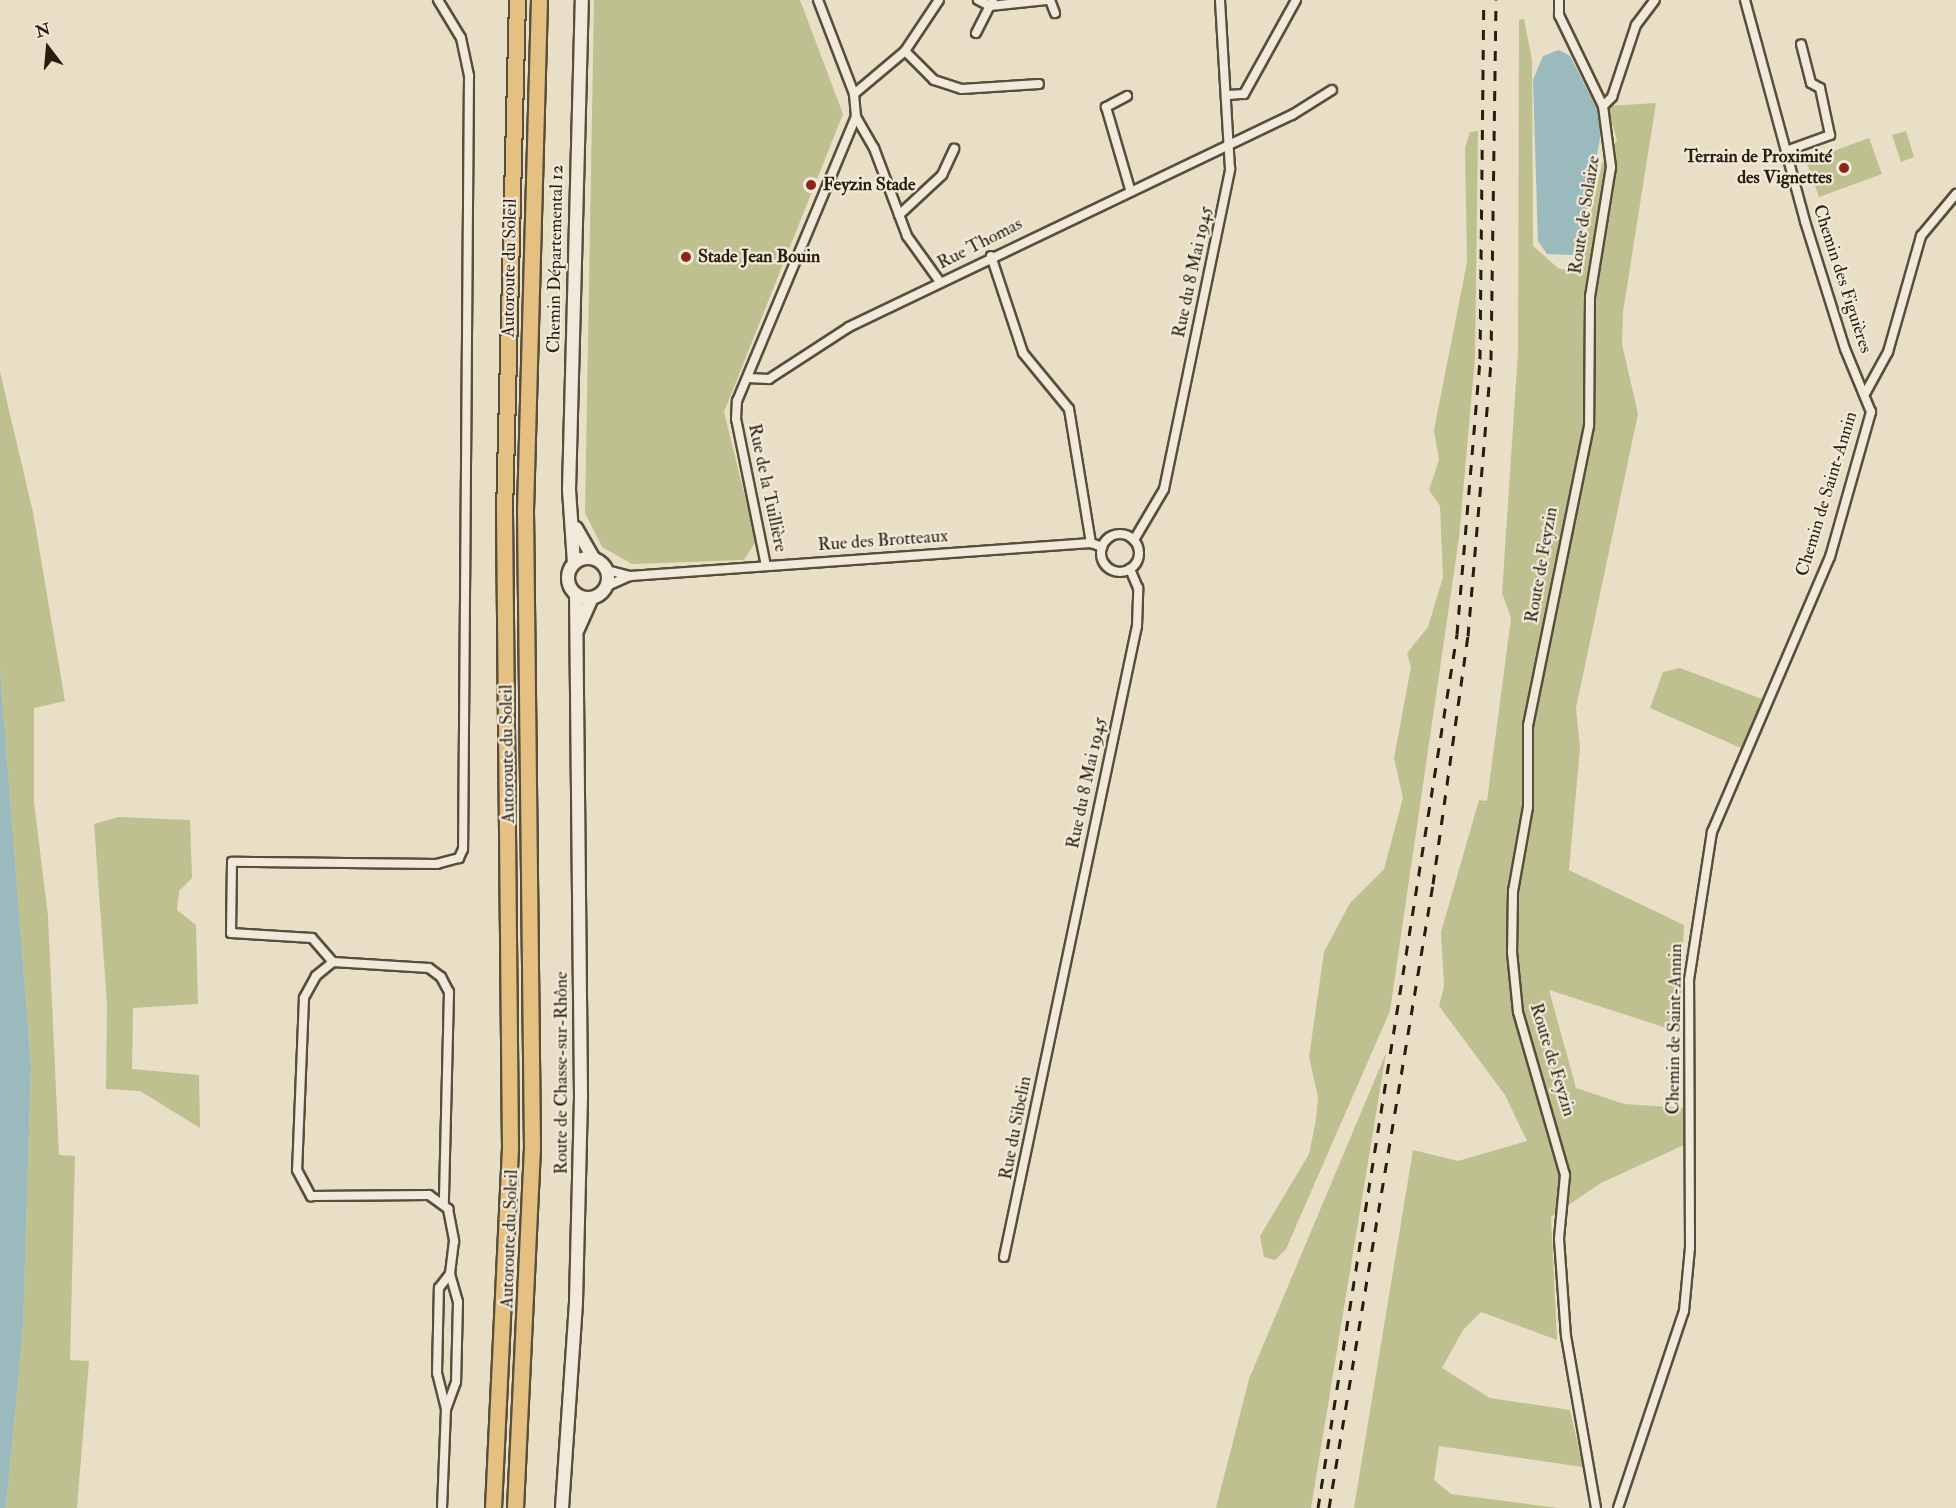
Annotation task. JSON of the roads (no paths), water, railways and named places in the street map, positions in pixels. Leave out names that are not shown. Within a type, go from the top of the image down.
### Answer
[{"type":"highway","name":"Autoroute du Soleil","points":[[493,1508],[510,1160],[504,513],[517,0]]},
{"type":"highway","name":"Autoroute du Soleil","points":[[515,1508],[532,1170],[525,499],[539,0]]},
{"type":"main road","name":"Chemin Départemental 12","points":[[574,563],[572,519],[582,0]]},
{"type":"main road","name":"Chemin Départemental 12","points":[[572,519],[593,558]]},
{"type":"main road","points":[[593,558],[607,570],[607,586],[592,598],[576,595],[568,579],[574,563],[593,558]]},
{"type":"main road","name":"Route de Chasse-sur-Rhône","points":[[562,1508],[581,1106],[574,639],[576,595]]},
{"type":"main road","name":"Route de Chasse-sur-Rhône","points":[[574,639],[592,598]]},
{"type":"street","points":[[333,962],[312,938],[231,933],[232,862],[449,863],[463,849],[469,76],[461,38],[438,0]]},
{"type":"street","points":[[818,0],[854,94],[856,117],[899,215],[940,282]]},
{"type":"street","points":[[854,94],[905,51],[939,0]]},
{"type":"street","points":[[978,0],[991,3],[1048,0],[1055,13]]},
{"type":"street","name":"Rue du 8 Mai 1945","points":[[1134,540],[1164,489],[1230,170],[1232,141],[1220,0]]},
{"type":"street","points":[[1228,95],[1244,94],[1296,0]]},
{"type":"street","name":"Route de Solaize","points":[[1559,0],[1559,15],[1603,106],[1611,167],[1590,296],[1592,407],[1583,444]]},
{"type":"street","points":[[1603,106],[1612,97],[1636,25],[1655,0]]},
{"type":"street","name":"Chemin des Figuières","points":[[1745,0],[1786,151],[1845,349],[1866,392]]},
{"type":"street","points":[[976,33],[991,3]]},
{"type":"street","points":[[1786,151],[1830,135],[1820,88],[1811,83],[1801,44]]},
{"type":"street","points":[[905,51],[934,80],[962,88],[1040,84]]},
{"type":"street","name":"Rue Thomas","points":[[748,378],[769,379],[814,345],[1332,90]]},
{"type":"street","points":[[1127,96],[1106,108],[1130,189]]},
{"type":"street","name":"Rue de la Tuillière","points":[[766,566],[736,419],[748,378],[856,117]]},
{"type":"street","points":[[899,215],[942,175],[954,149]]},
{"type":"street","points":[[1866,392],[1888,352],[1921,236],[1956,194]]},
{"type":"street","points":[[992,256],[1023,353],[1059,393],[1074,424],[1091,543]]},
{"type":"street","name":"Chemin de Saint-Annin","points":[[1618,1508],[1684,1311],[1690,1247],[1689,980],[1712,832],[1830,556],[1871,412],[1866,392]]},
{"type":"street","name":"Route de Feyzin","points":[[1583,444],[1528,725],[1528,807],[1516,863],[1512,932],[1518,1012],[1565,1175],[1559,1239],[1566,1336],[1596,1508]]},
{"type":"street","points":[[1119,534],[1134,540],[1139,555],[1130,569],[1108,567],[1102,547],[1119,534]]},
{"type":"street","name":"Rue des Brotteaux","points":[[607,570],[630,576],[1091,543],[1102,547]]},
{"type":"street","name":"Rue du 8 Mai 1945","points":[[1057,1005],[1137,626],[1138,588],[1130,569]]},
{"type":"street","name":"Rue des Brotteaux","points":[[607,586],[630,576]]},
{"type":"street","points":[[444,1204],[429,1196],[323,1198],[311,1196],[301,1182],[297,1170],[304,998],[316,976],[333,962],[429,968],[449,992],[444,1204],[453,1224],[450,1274],[458,1302],[456,1382],[446,1409]]},
{"type":"street","name":"Rue du Sibelin","points":[[1004,1257],[1057,1005]]},
{"type":"street","points":[[442,1508],[446,1409],[437,1373],[439,1288],[450,1274]]},
{"type":"water","points":[[1559,50],[1570,56],[1598,111],[1601,133],[1580,248],[1572,255],[1547,254],[1538,241],[1533,80],[1543,56]]},
{"type":"water","points":[[0,669],[31,1065],[23,1330],[6,1508],[0,1508]]},
{"type":"railway","points":[[1318,1508],[1457,634],[1480,359],[1484,0]]},
{"type":"railway","points":[[1329,1508],[1433,884],[1468,636],[1491,360],[1496,0]]},
{"type":"place","name":"Terrain de Proximité des Vignettes","points":[[1844,168]]},
{"type":"place","name":"Feyzin Stade","points":[[811,185]]},
{"type":"place","name":"Stade Jean Bouin","points":[[686,257]]}]
